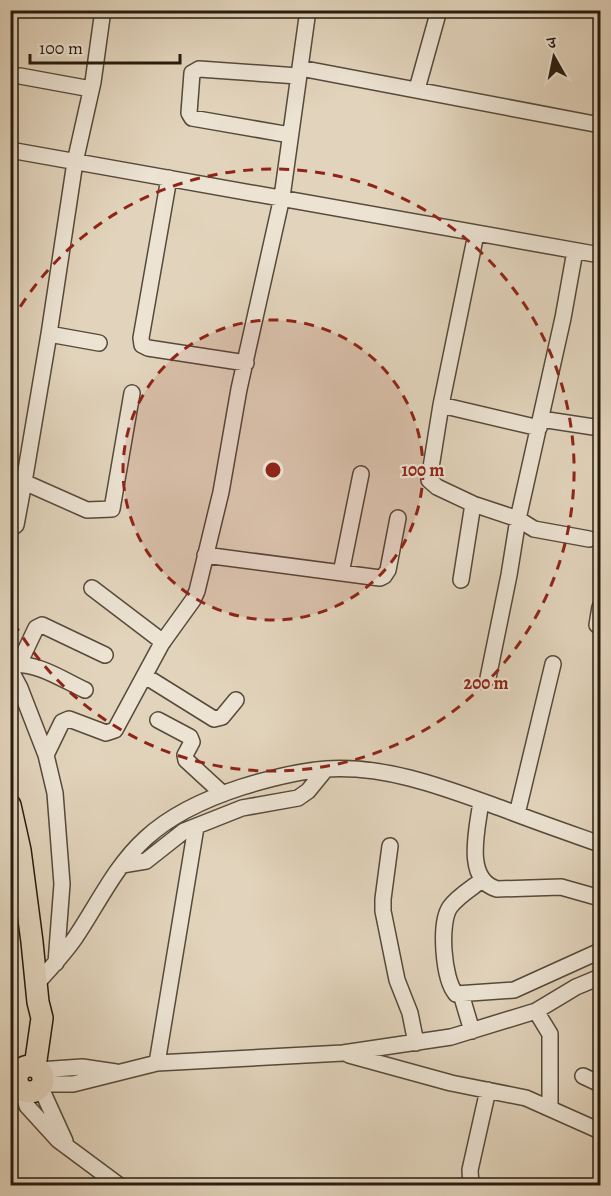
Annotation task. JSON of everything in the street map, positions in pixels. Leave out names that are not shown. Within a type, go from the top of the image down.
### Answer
[{"type":"highway","points":[[10,805],[20,850],[37,993],[30,1022],[28,1079]]},
{"type":"street","points":[[10,529],[16,525],[24,483],[75,162],[91,88],[104,10]]},
{"type":"street","points":[[46,755],[65,720],[69,719],[106,733],[115,730],[163,642],[193,600],[221,492],[239,389],[282,197],[309,10]]},
{"type":"street","points":[[417,89],[439,10]]},
{"type":"street","points":[[290,135],[192,118],[189,113],[192,73],[199,69],[299,72],[417,89],[600,125]]},
{"type":"street","points":[[20,76],[91,88]]},
{"type":"street","points":[[10,150],[600,255]]},
{"type":"street","points":[[169,178],[141,338],[142,345],[148,348],[246,363]]},
{"type":"street","points":[[476,234],[441,405],[429,480],[437,487],[473,504],[518,519],[538,530],[589,539]]},
{"type":"street","points":[[488,678],[518,519],[575,251]]},
{"type":"street","points":[[49,334],[99,344]]},
{"type":"street","points":[[24,483],[87,510],[112,509],[132,393]]},
{"type":"street","points":[[441,405],[540,424],[600,428]]},
{"type":"street","points":[[341,573],[361,474]]},
{"type":"street","points":[[461,580],[473,504]]},
{"type":"street","points":[[205,555],[376,579],[384,576],[387,570],[398,518]]},
{"type":"street","points":[[92,588],[163,642]]},
{"type":"street","points":[[597,625],[600,607]]},
{"type":"street","points":[[56,963],[62,884],[55,794],[46,755],[13,666],[36,628],[42,625],[105,655]]},
{"type":"street","points":[[517,814],[553,664]]},
{"type":"street","points":[[13,666],[33,667],[85,690]]},
{"type":"street","points":[[145,676],[214,719],[222,717],[236,700]]},
{"type":"street","points":[[158,720],[190,737],[192,742],[185,755],[186,760],[223,794]]},
{"type":"street","points":[[37,993],[122,865],[139,845],[160,826],[195,806],[259,782],[326,769],[384,772],[417,779],[600,844]]},
{"type":"street","points":[[122,865],[146,861],[184,831],[242,808],[298,798],[308,792],[326,769]]},
{"type":"street","points":[[481,801],[475,862],[482,880],[489,886],[497,889],[561,887],[600,898]]},
{"type":"street","points":[[157,1063],[196,827]]},
{"type":"street","points":[[390,846],[383,911],[397,980],[410,1013],[416,1043]]},
{"type":"street","points":[[482,880],[453,904],[445,920],[444,948],[448,979],[456,994],[514,990],[600,951]]},
{"type":"street","points":[[120,1185],[79,1157],[68,1146],[28,1079],[90,1067],[119,1073],[157,1063],[344,1053],[416,1043],[472,1031],[536,1011],[576,987],[600,977]]},
{"type":"street","points":[[461,994],[472,1031]]},
{"type":"street","points":[[536,1011],[550,1034],[550,1108]]},
{"type":"street","points":[[344,1053],[451,1083],[526,1098],[600,1131]]},
{"type":"street","points":[[583,1076],[600,1084]]},
{"type":"street","points":[[471,1185],[470,1170],[489,1090]]}]
